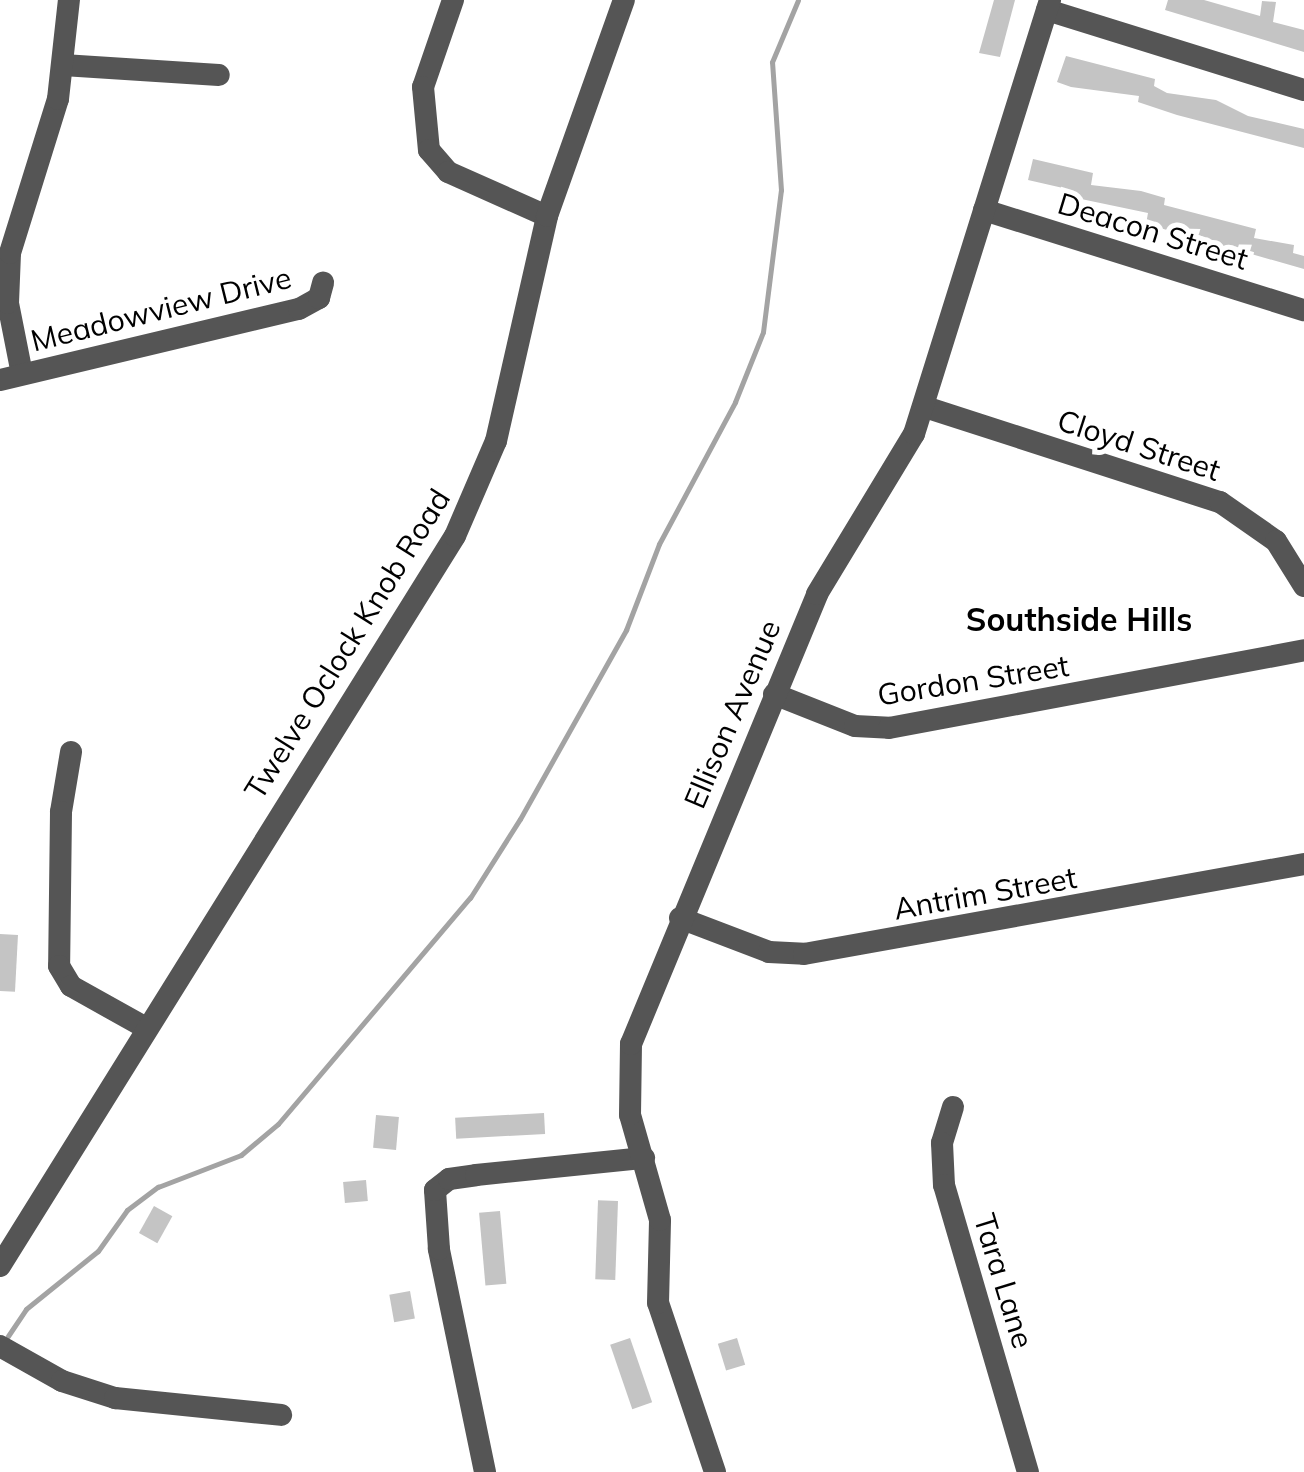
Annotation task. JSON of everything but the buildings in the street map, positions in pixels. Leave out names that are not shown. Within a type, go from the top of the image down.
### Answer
[{"type":"street","points":[[11,377],[10,253],[63,66],[69,0]]},
{"type":"street","points":[[453,0],[423,87],[429,150],[448,172],[547,216]]},
{"type":"street","name":"Twelve Oclock Knob Road","points":[[0,1266],[455,536],[509,396],[547,216],[624,0]]},
{"type":"street","points":[[1048,5],[1304,90]]},
{"type":"street","name":"Ellison Avenue","points":[[715,1472],[658,1303],[660,1220],[630,1116],[627,1067],[641,1014],[817,594],[897,467],[924,407],[1048,5]]},
{"type":"street","points":[[63,66],[219,76]]},
{"type":"street","name":"Deacon Street","points":[[984,210],[1304,310]]},
{"type":"street","name":"Meadowview Drive","points":[[11,377],[299,308],[319,298],[323,282]]},
{"type":"street","name":"Cloyd Street","points":[[924,407],[1220,502],[1276,541],[1304,586]]},
{"type":"street","name":"Gordon Street","points":[[774,694],[855,726],[889,728],[1304,650]]},
{"type":"street","points":[[71,752],[61,812],[59,966],[71,986],[146,1028]]},
{"type":"street","name":"Antrim Street","points":[[680,918],[769,952],[804,954],[1304,864]]},
{"type":"street","name":"Tara Lane","points":[[953,1107],[942,1143],[944,1185],[1028,1472]]},
{"type":"street","points":[[485,1472],[432,1201],[449,1180],[644,1158]]},
{"type":"street","points":[[0,1346],[62,1381],[115,1398],[281,1415]]},
{"type":"waterway","points":[[8,1336],[26,1309],[98,1251],[127,1210],[158,1187],[241,1155],[278,1124],[470,898],[520,819],[626,630],[659,544],[735,402],[763,332],[781,190],[772,62],[798,0]]},
{"type":"district","name":"Southside Hills","points":[[1079,619]]}]
